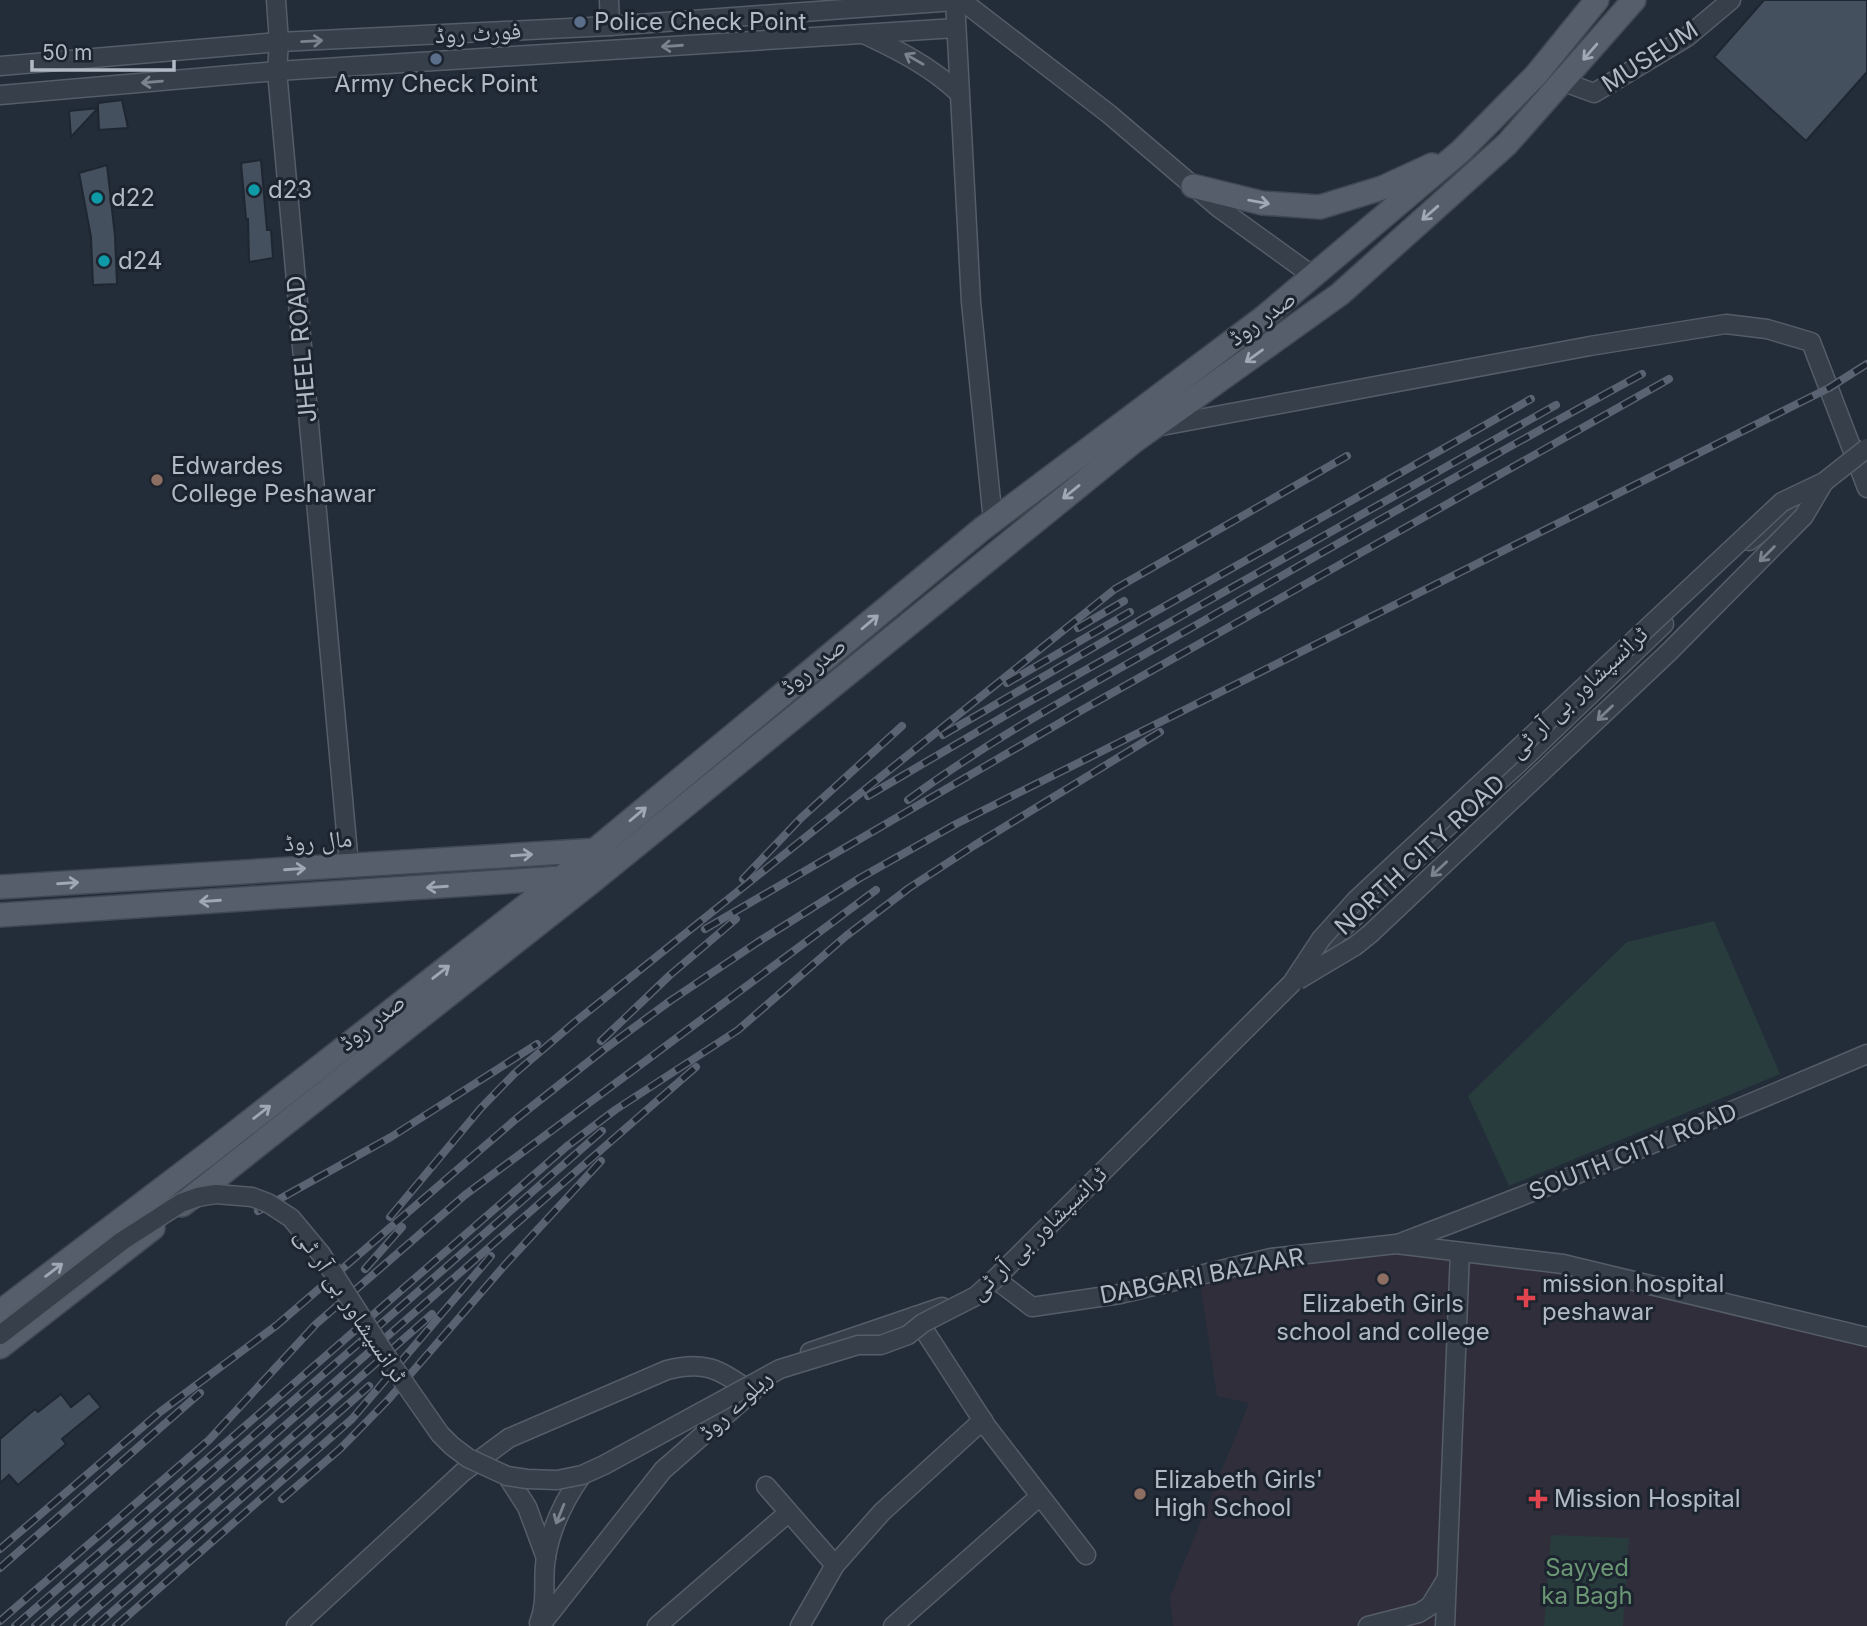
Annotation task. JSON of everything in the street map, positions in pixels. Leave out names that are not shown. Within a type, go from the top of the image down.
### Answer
[{"type":"main road","name":"صدر روڈ","points":[[0,1312],[208,1154],[560,879],[993,521],[1181,381],[1313,276],[1461,151],[1536,75],[1597,0]]},
{"type":"main road","name":"صدر روڈ","points":[[0,1347],[603,873],[1152,428],[1340,294],[1507,144],[1634,0]]},
{"type":"main road","points":[[1193,186],[1262,203],[1320,207],[1382,188],[1461,151]]},
{"type":"main road","name":"مال روڈ","points":[[0,887],[595,850],[638,844]]},
{"type":"main road","points":[[0,915],[560,879],[603,873]]},
{"type":"street","name":"JHEEL ROAD","points":[[276,0],[278,71],[349,865]]},
{"type":"street","points":[[609,0],[610,26]]},
{"type":"street","name":"فورٹ روڈ","points":[[0,66],[279,42],[610,26],[955,0]]},
{"type":"street","points":[[955,0],[971,302],[993,521]]},
{"type":"street","points":[[961,0],[1109,114],[1219,208],[1313,276]]},
{"type":"street","name":"MUSEUM","points":[[1564,82],[1594,93],[1687,37],[1731,0]]},
{"type":"street","name":"فورٹ روڈ","points":[[0,96],[278,71],[956,28]]},
{"type":"street","points":[[863,33],[915,59],[959,93]]},
{"type":"street","points":[[1152,428],[1726,324],[1767,329],[1811,342],[1864,456],[1867,488]]},
{"type":"street","name":"ٹرانسپشاور بی آر ٹی","points":[[0,1335],[122,1241],[181,1203],[216,1195],[252,1197],[268,1203],[291,1218],[321,1254],[440,1434],[468,1458],[508,1476],[543,1480],[582,1475],[780,1369],[858,1346],[881,1345],[899,1338],[976,1296],[1020,1255],[1292,984],[1321,939],[1356,900],[1782,502],[1824,482],[1864,456]]},
{"type":"street","name":"NORTH CITY ROAD","points":[[998,1281],[1152,1117],[1415,856],[1518,764],[1757,534],[1784,518],[1864,456]]},
{"type":"street","name":"ٹرانسپشاور بی آر ٹی","points":[[1292,984],[1355,946],[1383,923],[1669,652],[1766,555],[1804,516],[1824,482]]},
{"type":"street","name":"SOUTH CITY ROAD","points":[[1396,1244],[1700,1126],[1867,1054]]},
{"type":"street","name":"DABGARI BAZAAR","points":[[998,1281],[1032,1307],[1120,1294],[1271,1258],[1396,1244],[1563,1264],[1867,1337]]},
{"type":"street","points":[[1445,1626],[1460,1252]]},
{"type":"street","name":"ریلوے روڈ","points":[[539,1626],[663,1470],[752,1392],[770,1369],[846,1338],[933,1311],[998,1281]]},
{"type":"street","points":[[915,1316],[983,1420],[1086,1555]]},
{"type":"street","points":[[296,1626],[463,1472],[509,1438],[667,1370],[685,1366],[719,1369],[752,1392]]},
{"type":"street","points":[[800,1626],[835,1565],[882,1512],[983,1420]]},
{"type":"street","points":[[539,1626],[544,1608],[546,1558],[558,1517],[582,1475]]},
{"type":"street","points":[[508,1476],[527,1507],[546,1558]]},
{"type":"street","points":[[766,1486],[835,1565]]},
{"type":"street","points":[[893,1626],[1040,1496]]},
{"type":"street","points":[[657,1626],[788,1513]]},
{"type":"street","points":[[1368,1626],[1419,1613],[1430,1606],[1447,1577]]},
{"type":"shaded area","name":"Mission Hospital","points":[[1396,1244],[1563,1264],[1867,1338],[1867,1626],[1173,1626],[1170,1597],[1249,1403],[1217,1396],[1199,1275]]},
{"type":"green space","points":[[1714,921],[1780,1074],[1509,1186],[1468,1096],[1627,942]]},
{"type":"green space","name":"Sayyed ka Bagh","points":[[1551,1535],[1629,1538],[1623,1626],[1544,1626]]},
{"type":"building","points":[[1764,0],[1867,0],[1867,72],[1806,141],[1714,57]]},
{"type":"building","points":[[122,100],[128,128],[99,130],[98,103]]},
{"type":"building","points":[[98,108],[71,137],[69,111]]},
{"type":"building","points":[[261,160],[267,230],[271,230],[273,258],[249,262],[248,219],[241,163]]},
{"type":"building","points":[[107,165],[117,284],[93,285],[91,237],[79,173]]},
{"type":"building","points":[[1509,788],[1372,916],[1423,864]]},
{"type":"building","points":[[89,1393],[101,1407],[62,1439],[66,1444],[18,1485],[9,1475],[0,1483],[0,1439],[35,1409],[38,1412],[61,1394],[71,1407]]},
{"type":"railway","points":[[0,1549],[160,1412],[277,1325],[516,1119],[670,1001],[758,942],[860,878],[956,824],[1829,388],[1867,364]]},
{"type":"railway","points":[[908,800],[978,752],[1050,708],[1642,374]]},
{"type":"railway","points":[[705,929],[1082,710],[1669,379]]},
{"type":"railway","points":[[943,735],[1531,399]]},
{"type":"railway","points":[[868,796],[1018,708],[1556,405]]},
{"type":"railway","points":[[390,1217],[481,1108],[514,1074],[575,1022],[1115,589],[1347,456]]},
{"type":"railway","points":[[1078,628],[1124,601]]},
{"type":"railway","points":[[1007,683],[1130,612]]},
{"type":"railway","points":[[743,879],[801,818],[902,726]]},
{"type":"railway","points":[[15,1626],[566,1147],[615,1110],[738,1030],[846,936],[909,888],[1160,732]]},
{"type":"railway","points":[[0,1621],[209,1440],[316,1324],[465,1195],[876,890]]},
{"type":"railway","points":[[601,1041],[670,975],[736,919]]},
{"type":"railway","points":[[258,1211],[391,1137],[537,1044]]},
{"type":"railway","points":[[55,1626],[696,1067]]},
{"type":"railway","points":[[35,1626],[602,1131]]},
{"type":"railway","points":[[282,1499],[340,1449],[388,1400],[504,1266],[601,1161]]},
{"type":"railway","points":[[365,1269],[402,1227]]},
{"type":"railway","points":[[116,1626],[352,1419],[491,1256]]},
{"type":"railway","points":[[77,1626],[432,1314]]},
{"type":"railway","points":[[96,1626],[369,1386]]},
{"type":"railway","points":[[0,1568],[200,1393]]},
{"type":"place","name":"Police Check Point","points":[[580,22]]},
{"type":"place","name":"Army Check Point","points":[[436,59]]},
{"type":"place","name":"d23","points":[[254,190]]},
{"type":"place","name":"d22","points":[[97,198]]},
{"type":"place","name":"d24","points":[[104,261]]},
{"type":"place","name":"Edwardes College Peshawar","points":[[157,480]]},
{"type":"place","name":"Elizabeth Girls school and college","points":[[1383,1279]]},
{"type":"place","name":"mission hospital peshawar","points":[[1526,1298]]},
{"type":"place","name":"Elizabeth Girls' High School","points":[[1140,1494]]},
{"type":"place","name":"Mission Hospital","points":[[1538,1499]]}]
